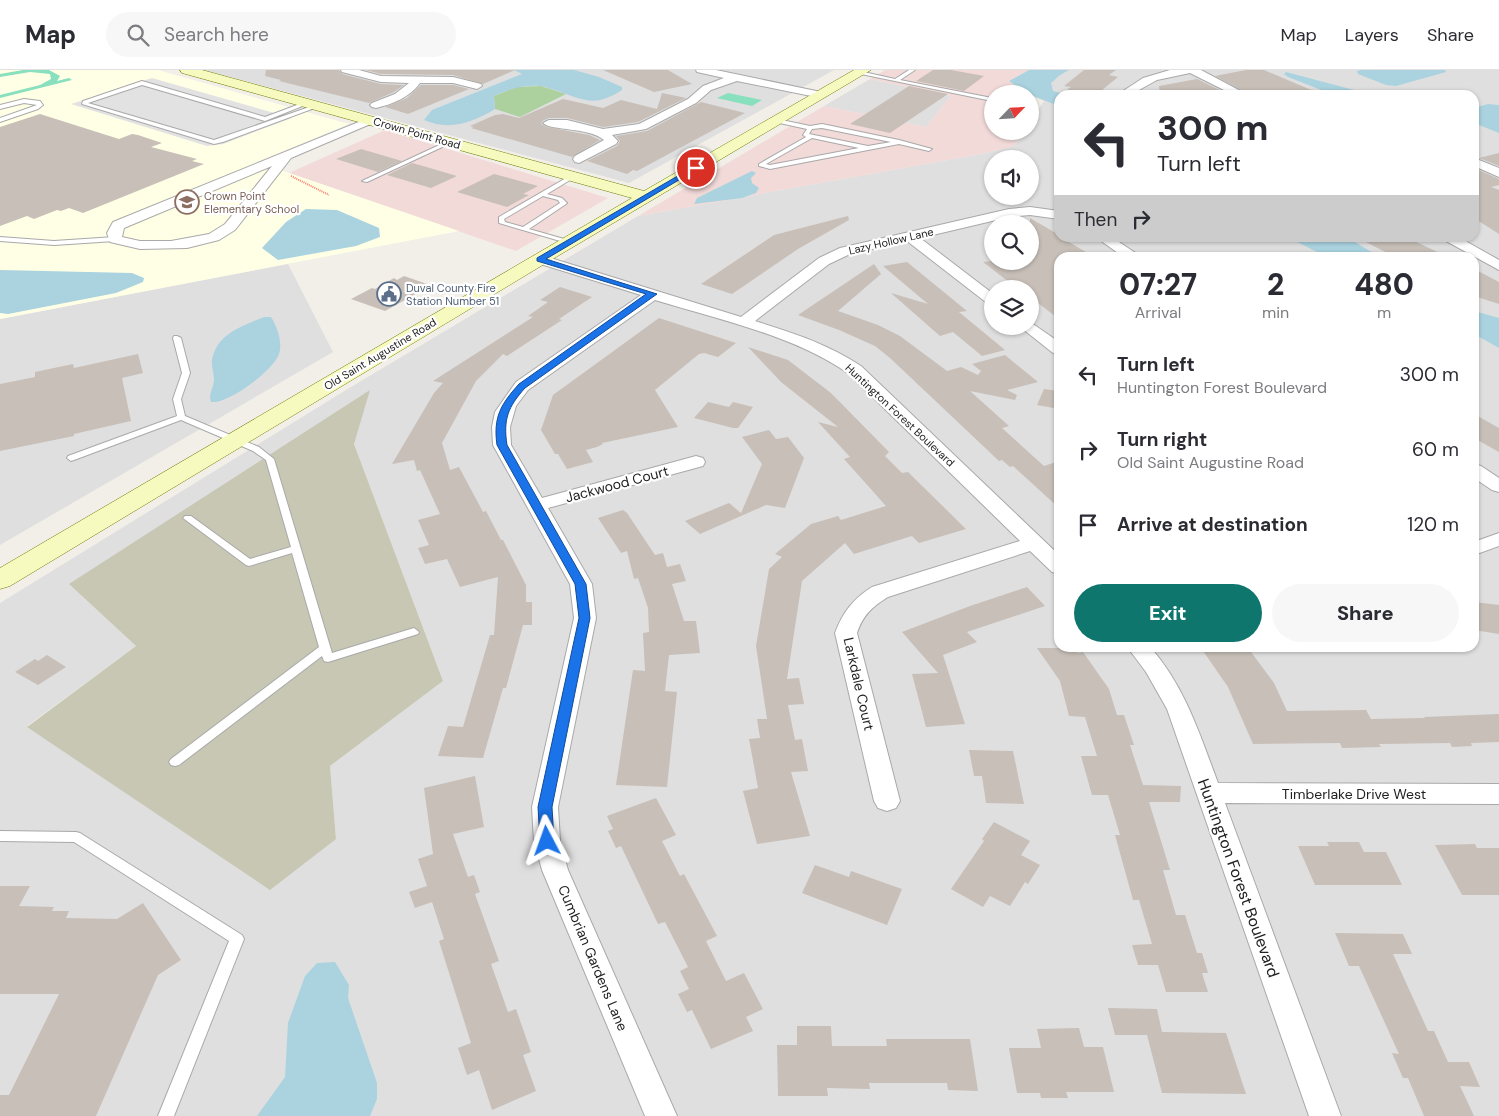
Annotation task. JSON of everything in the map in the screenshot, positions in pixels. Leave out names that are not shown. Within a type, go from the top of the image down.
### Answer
[{"type":"main road","name":"Crown Point Road","points":[[187,70],[647,197]]},
{"type":"main road","name":"Old Saint Augustine Road","points":[[0,580],[540,259],[862,71]]},
{"type":"street","points":[[346,70],[381,79],[453,80],[477,86]]},
{"type":"street","points":[[701,70],[821,95]]},
{"type":"street","points":[[1129,90],[1148,78],[1188,70]]},
{"type":"street","points":[[1193,70],[1232,90]]},
{"type":"street","points":[[549,123],[567,124],[603,133],[642,127],[692,101],[707,88],[735,78]]},
{"type":"street","points":[[376,105],[405,94],[417,80]]},
{"type":"street","points":[[286,156],[226,230],[211,238],[190,244],[162,245],[127,243],[115,239],[114,233],[118,226],[371,120]]},
{"type":"street","points":[[579,158],[612,141],[603,133]]},
{"type":"street","points":[[1479,164],[1499,173]]},
{"type":"street","name":"Lazy Hollow Lane","points":[[744,322],[834,255],[1008,213],[1030,211],[1054,214]]},
{"type":"street","points":[[909,236],[984,294]]},
{"type":"street","points":[[1110,242],[1126,252]]},
{"type":"street","points":[[1458,242],[1475,252]]},
{"type":"street","points":[[1479,254],[1499,266]]},
{"type":"street","name":"Huntington Forest Boulevard","points":[[540,259],[744,322],[818,348],[838,358],[855,370],[1054,562]]},
{"type":"street","name":"Cumbrian Gardens Lane","points":[[652,294],[522,386],[509,400],[502,416],[500,429],[502,445],[580,584],[585,618],[545,807],[547,841],[556,870],[661,1116]]},
{"type":"street","points":[[1039,335],[1054,346]]},
{"type":"street","name":"Jackwood Court","points":[[537,505],[696,462]]},
{"type":"street","points":[[1479,473],[1499,486]]},
{"type":"street","points":[[1479,547],[1499,539]]},
{"type":"street","name":"Larkdale Court","points":[[887,801],[846,632],[851,616],[864,601],[880,592],[1034,543]]},
{"type":"street","name":"Huntington Forest Boulevard","points":[[1142,652],[1155,667],[1179,709],[1325,1116]]},
{"type":"street","name":"Timberlake Drive West","points":[[1208,793],[1499,794]]},
{"type":"lane","points":[[896,80],[913,70]]},
{"type":"lane","points":[[862,71],[984,98]]},
{"type":"lane","points":[[275,122],[142,83],[85,102],[85,104],[214,142],[222,142],[275,122],[312,104]]},
{"type":"lane","points":[[0,107],[24,101],[38,102],[40,105],[0,120]]},
{"type":"lane","points":[[266,119],[312,104]]},
{"type":"lane","points":[[777,121],[810,128],[822,126],[929,149]]},
{"type":"lane","points":[[810,128],[806,135],[868,148]]},
{"type":"lane","points":[[811,136],[761,165],[770,167],[899,142]]},
{"type":"lane","points":[[365,181],[450,142]]},
{"type":"lane","points":[[569,242],[502,223],[501,218],[573,176]]},
{"type":"lane","points":[[524,229],[561,206],[563,201],[542,194]]},
{"type":"lane","points":[[0,239],[54,243],[115,239]]},
{"type":"lane","points":[[177,338],[186,373],[177,399],[181,417]]},
{"type":"lane","points":[[71,458],[181,417],[256,449],[270,459],[328,658],[414,632]]},
{"type":"lane","points":[[188,518],[249,563],[296,549]]},
{"type":"lane","points":[[175,762],[325,648]]},
{"type":"lane","points":[[0,836],[76,837],[237,939],[166,1116]]},
{"type":"path","points":[[288,175],[330,195]]},
{"type":"shaded area","name":"Crown Point Elementary School","points":[[0,70],[158,70],[349,124],[257,162],[459,231],[0,319]]},
{"type":"shaded area","points":[[204,70],[834,70],[629,183]]},
{"type":"shaded area","points":[[885,70],[1029,70],[1009,81],[1015,85],[984,85],[984,140],[1018,140],[1014,146],[998,150],[984,150],[984,153],[981,154],[638,216],[824,106],[926,127],[951,96],[870,79]]},
{"type":"shaded area","points":[[1029,70],[1499,70],[1499,1116],[0,1116],[0,603],[346,390],[638,216],[984,153],[984,205],[1039,205],[1039,150],[998,150],[1014,146],[1018,140],[1039,140],[1039,108],[1044,101],[1039,99],[1039,85],[1026,85],[1025,73]],"holes":[[[354,444],[443,681],[330,766],[336,839],[27,726],[136,646],[69,584]]]},
{"type":"shaded area","points":[[152,78],[292,118],[223,144],[207,146],[71,104]]},
{"type":"shaded area","points":[[870,79],[951,96],[926,127],[824,106]]},
{"type":"shaded area","points":[[385,130],[608,198],[516,251],[289,173]]},
{"type":"shaded area","points":[[288,264],[333,352],[0,545],[0,319]]},
{"type":"shaded area","points":[[370,390],[354,444],[443,681],[330,766],[336,839],[270,890],[27,727],[136,646],[69,584]]},
{"type":"green space","points":[[23,70],[49,70],[60,76],[57,81],[69,78],[72,80],[0,98],[0,95],[40,85],[51,79],[50,74],[30,72],[0,77],[0,74]]},
{"type":"green space","points":[[541,86],[566,94],[520,117],[495,109],[494,96],[516,87]]},
{"type":"green space","points":[[728,93],[762,100],[752,106],[717,98]]},
{"type":"water","points":[[514,70],[574,70],[599,77],[622,87],[622,90],[612,96],[596,101],[574,97],[544,86],[522,87],[494,96],[495,109],[469,122],[442,125],[424,120],[432,110],[522,74]]},
{"type":"water","points":[[1029,70],[1069,70],[1051,83],[1054,91],[1054,104],[1039,98],[1039,85],[1015,85],[1009,81]]},
{"type":"water","points":[[1445,70],[1446,72],[1396,86],[1386,85],[1358,74],[1357,71]]},
{"type":"water","points":[[1286,72],[1354,90],[1321,90],[1284,74]]},
{"type":"water","points":[[1488,104],[1499,105],[1499,133],[1479,125],[1479,107]]},
{"type":"water","points":[[752,171],[756,173],[751,178],[752,183],[759,188],[756,193],[742,198],[694,204],[697,198]]},
{"type":"water","points":[[306,209],[337,210],[379,228],[380,237],[356,246],[278,260],[262,248],[286,222]]},
{"type":"water","points":[[1297,242],[1355,242],[1372,252],[1317,252]]},
{"type":"water","points":[[0,270],[132,273],[144,278],[143,282],[116,293],[8,314],[0,313]]},
{"type":"water","points":[[1479,312],[1499,318],[1499,348],[1479,337]]},
{"type":"water","points":[[264,317],[271,317],[279,335],[280,350],[275,361],[249,385],[228,398],[211,402],[210,396],[214,379],[212,360],[219,343],[240,327]]},
{"type":"water","points":[[335,962],[349,985],[348,998],[377,1083],[377,1099],[370,1116],[257,1116],[285,1077],[288,1023],[305,976],[317,963]]},
{"type":"building","points":[[266,70],[339,70],[342,74],[381,84],[404,85],[394,92],[369,103],[279,81],[281,80],[265,76]]},
{"type":"building","points":[[366,70],[515,70],[483,84],[453,75],[381,74]]},
{"type":"building","points":[[603,70],[668,70],[692,84],[654,92]]},
{"type":"building","points":[[933,70],[951,70],[984,76],[964,91],[916,81]]},
{"type":"building","points":[[1084,70],[1116,70],[1109,75],[1118,77],[1102,90],[1066,90],[1071,87],[1064,86]]},
{"type":"building","points":[[1246,70],[1264,70],[1311,90],[1241,90],[1215,76]]},
{"type":"building","points":[[1197,79],[1220,90],[1159,90],[1159,86]]},
{"type":"building","points":[[421,85],[453,85],[469,89],[408,114],[385,107],[407,98]]},
{"type":"building","points":[[909,86],[948,94],[890,133],[850,124]]},
{"type":"building","points":[[662,93],[686,98],[638,122],[603,127],[567,118],[549,118],[542,121],[541,124],[547,127],[589,135],[600,140],[572,157],[471,128],[474,127],[470,126],[495,115],[503,114],[519,118],[563,99],[603,108],[621,100],[657,109]]},
{"type":"building","points":[[701,102],[745,113],[637,171],[633,170],[627,174],[587,161],[617,146],[620,141],[616,136],[647,131]]},
{"type":"building","points":[[40,114],[119,139],[132,134],[138,135],[162,143],[151,147],[197,159],[192,161],[204,164],[83,213],[69,208],[61,211],[57,210],[34,219],[27,216],[0,226],[0,127]]},
{"type":"building","points":[[361,149],[402,161],[378,172],[336,159]]},
{"type":"building","points":[[1499,153],[1499,166],[1479,158]]},
{"type":"building","points":[[412,163],[457,176],[431,188],[387,175]]},
{"type":"building","points":[[1479,170],[1499,179],[1499,185],[1491,187],[1499,190],[1499,234],[1479,221]]},
{"type":"building","points":[[494,174],[538,186],[523,194],[529,195],[507,207],[457,192]]},
{"type":"building","points":[[848,216],[849,220],[798,249],[732,294],[701,284],[774,235]]},
{"type":"building","points":[[1039,223],[1054,232],[1054,242],[1069,242],[1086,252],[1054,252],[1054,315],[1039,304],[1039,280],[1006,280],[993,270],[1039,270]]},
{"type":"building","points":[[1366,242],[1416,242],[1437,252],[1385,252]]},
{"type":"building","points":[[907,262],[967,311],[959,312],[984,333],[984,335],[987,335],[1005,350],[982,356],[953,332],[940,336],[891,293],[928,304],[883,266]]},
{"type":"building","points":[[874,264],[881,274],[838,311],[878,325],[900,336],[947,371],[961,367],[978,375],[981,371],[972,364],[1005,355],[1038,382],[1007,390],[1017,395],[1015,400],[970,391],[1009,426],[1002,428],[1044,466],[1054,463],[1054,503],[1013,466],[1010,467],[1002,460],[999,461],[875,346],[798,315]]},
{"type":"building","points":[[1479,272],[1499,282],[1499,304],[1479,298]]},
{"type":"building","name":"Duval County Fire Station Number 51","points":[[404,276],[427,284],[421,287],[425,289],[385,311],[351,299],[372,288],[375,289],[394,278],[397,280]]},
{"type":"building","points":[[560,287],[592,297],[559,319],[562,320],[507,356],[503,354],[476,381],[442,443],[450,470],[459,467],[483,512],[486,511],[501,540],[503,540],[526,585],[526,602],[532,602],[532,625],[523,625],[506,688],[503,688],[483,758],[438,756],[448,726],[463,727],[490,635],[494,635],[498,577],[460,587],[447,559],[425,564],[418,548],[429,545],[418,520],[440,514],[420,470],[417,471],[414,460],[392,464],[434,393],[443,383],[433,381],[533,317],[528,316],[548,302],[540,300]]},
{"type":"building","points":[[659,318],[736,343],[718,357],[704,353],[699,354],[655,390],[678,427],[602,443],[597,447],[586,450],[593,462],[567,469],[558,454],[555,454],[541,430],[553,395]]},
{"type":"building","points":[[748,347],[788,360],[831,393],[889,452],[885,456],[902,473],[908,472],[966,529],[919,543],[912,536],[854,554],[845,543],[802,581],[787,679],[799,678],[804,704],[788,705],[795,740],[802,739],[808,771],[791,772],[810,836],[757,844],[743,791],[758,788],[749,739],[760,738],[757,719],[767,719],[756,646],[769,569],[782,557],[775,554],[811,524],[838,516],[841,520],[886,506],[844,459],[850,457],[818,422],[838,427],[781,382]]},
{"type":"building","points":[[138,354],[143,373],[122,378],[131,421],[74,434],[74,436],[0,451],[0,384],[35,377],[35,372],[73,364],[74,368]]},
{"type":"building","points":[[1044,389],[1054,390],[1054,408],[1037,405]]},
{"type":"building","points":[[708,402],[729,407],[733,402],[753,407],[738,428],[733,428],[694,418]]},
{"type":"building","points":[[1479,417],[1499,428],[1499,452],[1479,441]]},
{"type":"building","points":[[769,430],[776,439],[788,437],[804,458],[785,508],[766,505],[700,534],[685,521],[729,503],[741,513],[762,464],[742,437]]},
{"type":"building","points":[[623,510],[627,513],[655,555],[663,553],[667,567],[680,564],[686,581],[672,584],[684,621],[696,621],[700,653],[669,655],[665,691],[677,692],[667,787],[616,785],[633,670],[645,671],[643,633],[649,632],[648,608],[638,578],[634,579],[627,551],[621,553],[598,518]]},
{"type":"building","points":[[1027,587],[1045,606],[967,632],[977,642],[943,655],[965,724],[926,727],[912,674],[938,673],[902,632]]},
{"type":"building","points":[[1479,603],[1499,605],[1499,634],[1479,631]]},
{"type":"building","points":[[1037,648],[1054,648],[1054,652],[1083,652],[1109,689],[1117,715],[1124,715],[1134,745],[1130,745],[1143,785],[1181,786],[1180,802],[1149,802],[1170,870],[1163,870],[1176,915],[1185,915],[1197,953],[1202,953],[1208,973],[1202,973],[1208,992],[1166,992],[1158,965],[1138,965],[1132,945],[1152,944],[1139,900],[1133,900],[1115,835],[1120,835],[1108,795],[1092,795],[1081,756],[1097,756],[1085,717],[1069,716],[1060,681]]},
{"type":"building","points":[[1204,652],[1251,652],[1274,683],[1287,711],[1366,710],[1371,719],[1499,714],[1499,742],[1471,743],[1472,746],[1452,747],[1450,743],[1379,744],[1381,747],[1342,748],[1340,743],[1253,744],[1228,687]]},
{"type":"building","points":[[47,655],[66,667],[38,685],[15,672],[35,659],[38,661]]},
{"type":"building","points":[[969,750],[1013,751],[1024,804],[986,803],[982,776],[974,776]]},
{"type":"building","points":[[475,776],[484,827],[453,834],[468,877],[474,875],[480,892],[475,894],[499,961],[491,964],[508,1012],[516,1009],[531,1052],[523,1055],[536,1091],[492,1110],[479,1070],[467,1075],[458,1048],[471,1043],[439,941],[444,939],[432,902],[415,908],[409,892],[427,886],[418,859],[433,854],[424,788]]},
{"type":"building","points":[[656,798],[676,835],[662,841],[680,876],[684,874],[717,936],[706,941],[726,981],[744,973],[763,1009],[746,1017],[753,1031],[711,1049],[692,1010],[687,1012],[678,994],[689,989],[680,971],[688,967],[665,922],[658,924],[621,846],[616,848],[608,831],[613,829],[607,816]]},
{"type":"building","points":[[994,822],[1030,841],[1021,855],[1040,865],[1028,884],[1025,882],[1010,906],[990,896],[983,907],[951,889],[984,841],[982,839]]},
{"type":"building","points":[[1327,842],[1359,842],[1364,852],[1386,852],[1402,885],[1315,885],[1298,846],[1329,846]]},
{"type":"building","points":[[1475,844],[1477,848],[1499,848],[1499,895],[1462,895],[1435,845]]},
{"type":"building","points":[[815,865],[849,877],[851,871],[902,889],[887,925],[802,893]]},
{"type":"building","points":[[0,886],[30,886],[19,906],[54,907],[52,911],[69,911],[66,918],[117,919],[143,903],[181,960],[158,975],[96,1116],[0,1116],[0,1095],[9,1095],[59,994],[0,994]]},
{"type":"building","points":[[1335,933],[1403,934],[1412,954],[1393,954],[1428,1031],[1434,1031],[1448,1062],[1469,1062],[1480,1087],[1460,1086],[1474,1116],[1424,1116],[1408,1078],[1403,1078],[1392,1053],[1399,1054],[1359,966],[1349,966]]},
{"type":"building","points":[[1108,1008],[1157,1009],[1162,1032],[1226,1033],[1246,1094],[1162,1093],[1147,1035],[1115,1035]]},
{"type":"building","points":[[797,1026],[831,1026],[832,1046],[887,1046],[886,1039],[970,1039],[978,1091],[948,1090],[947,1083],[869,1083],[870,1089],[827,1088],[828,1096],[778,1096],[777,1045],[797,1045]]},
{"type":"building","points":[[1079,1028],[1084,1047],[1103,1047],[1114,1092],[1066,1092],[1068,1098],[1041,1098],[1040,1093],[1017,1093],[1009,1048],[1041,1048],[1037,1029]]},
{"type":"place","name":"Crown Point Elementary School","points":[[187,202]]},
{"type":"place","name":"Duval County Fire Station Number 51","points":[[389,294]]},
{"type":"route","points":[[547,841],[545,807],[585,618],[580,584],[502,445],[500,429],[502,416],[509,400],[522,386],[652,294],[540,259],[696,168]]}]
